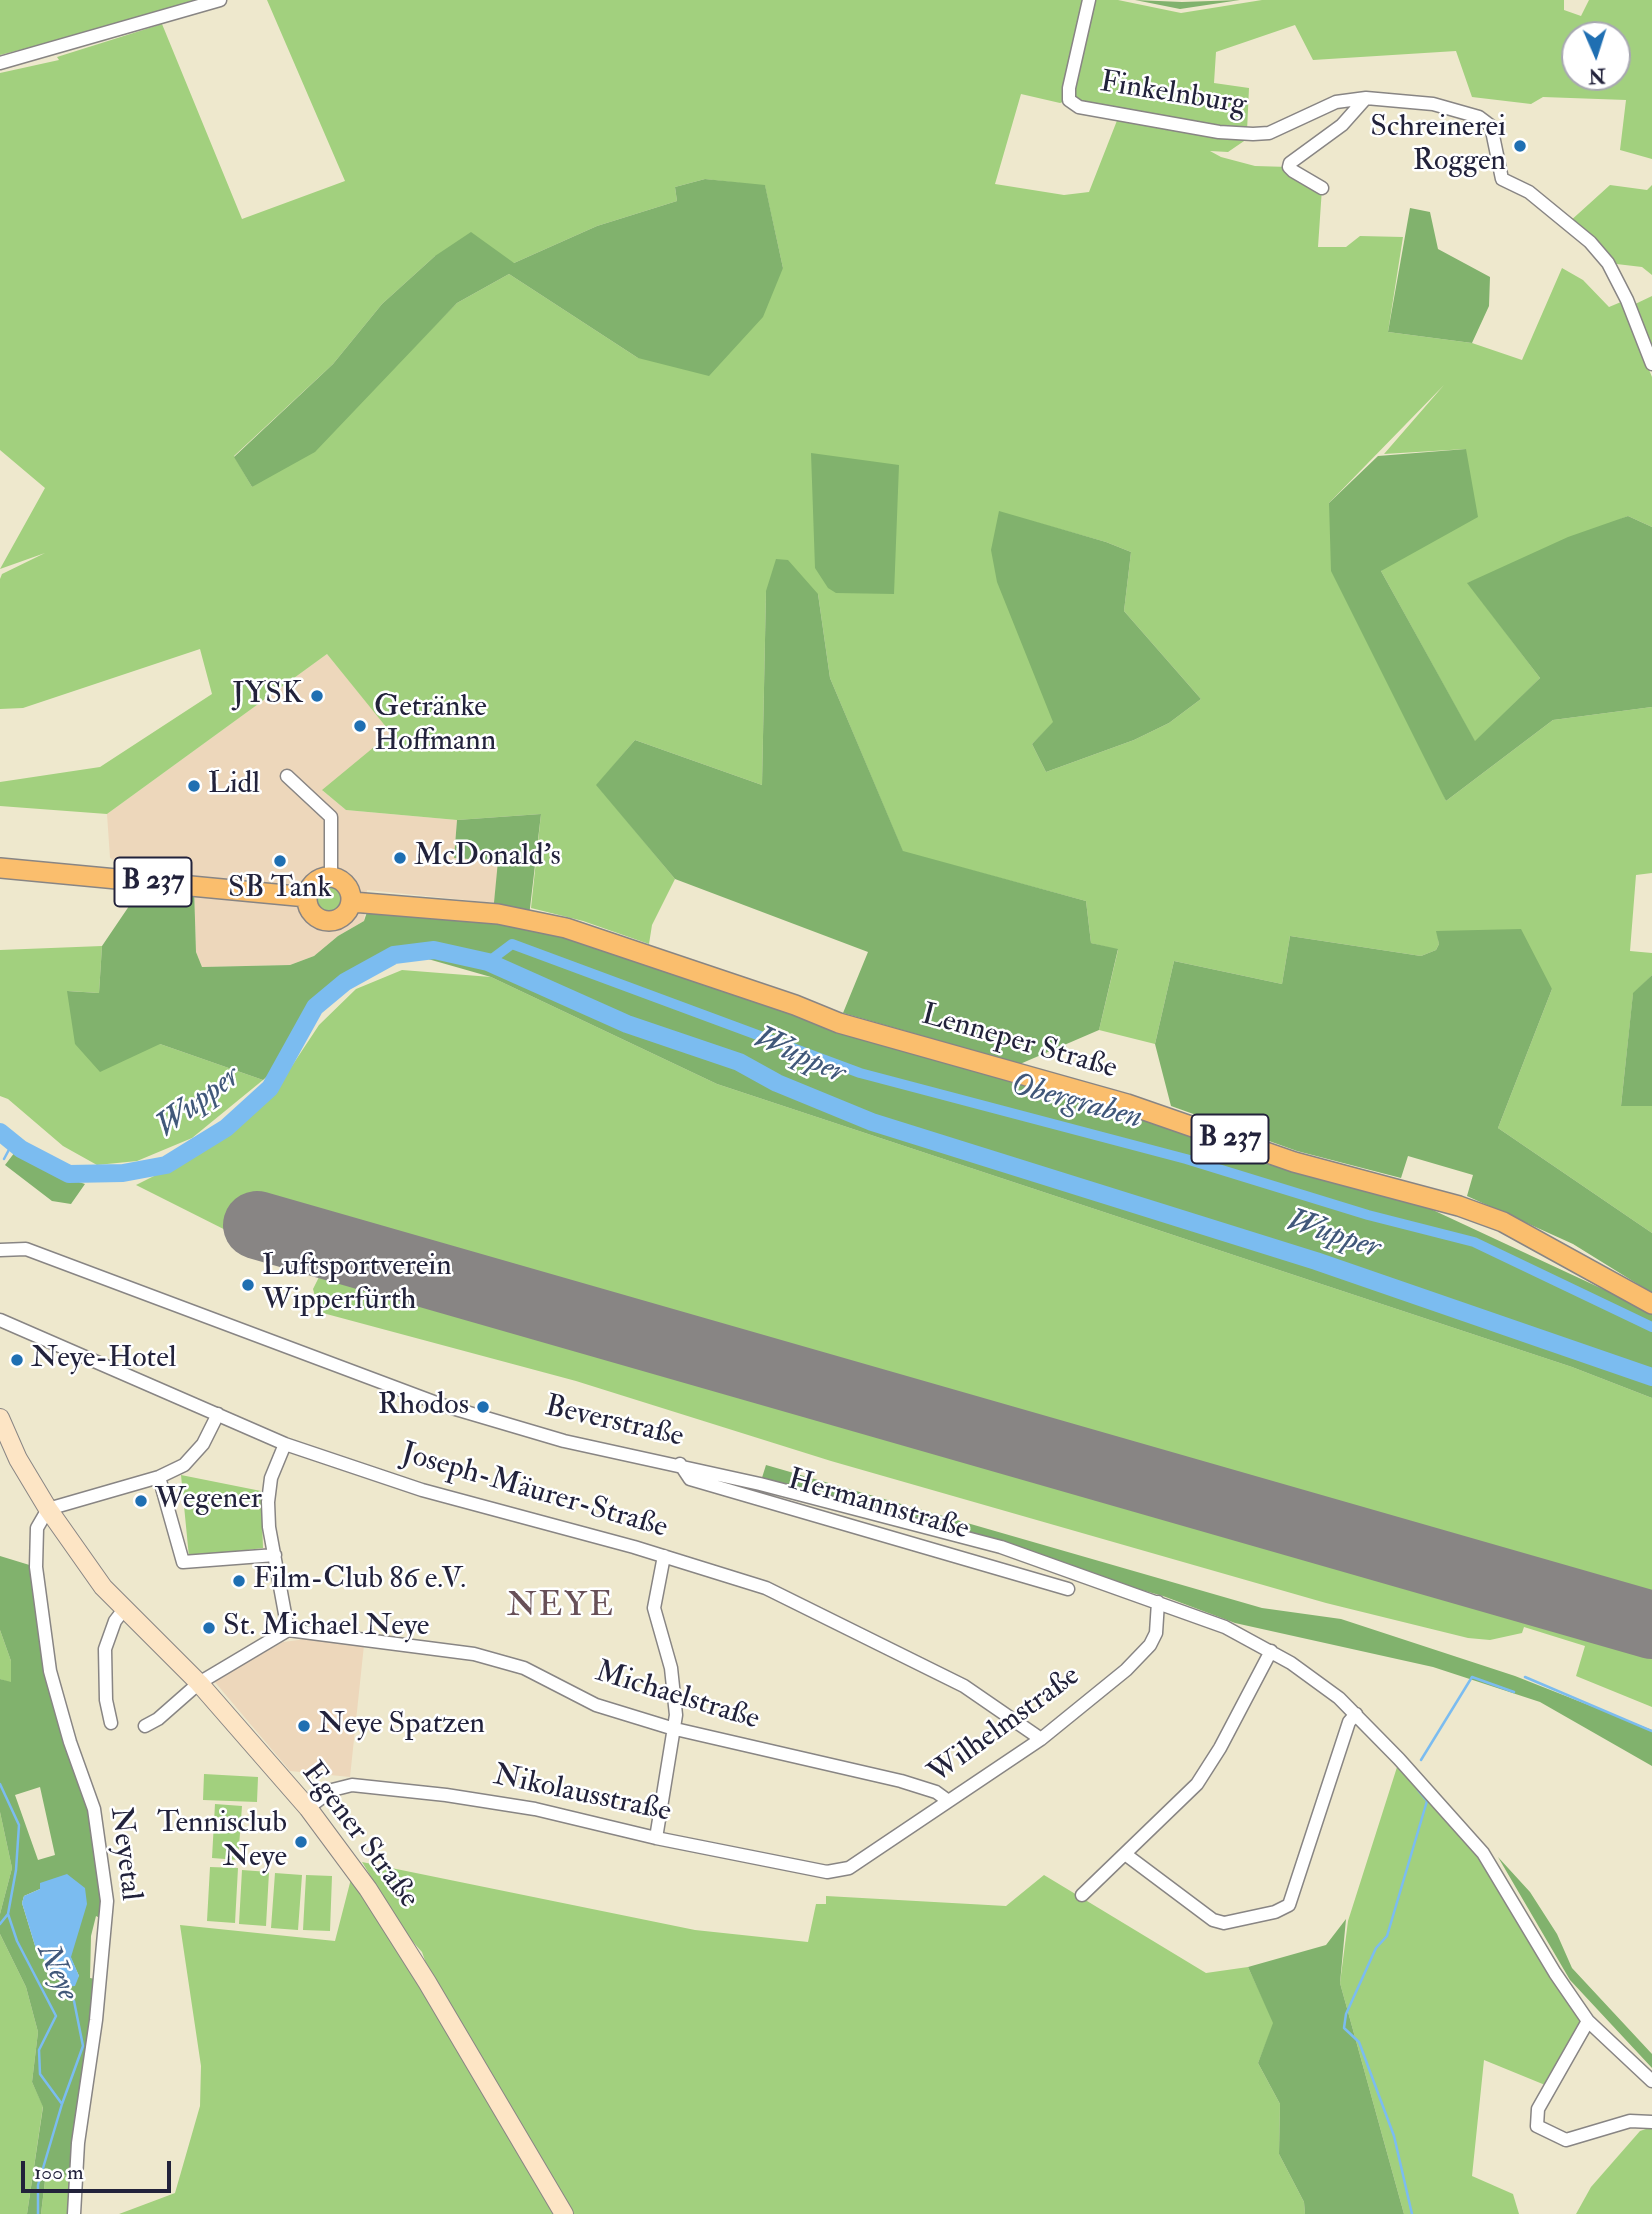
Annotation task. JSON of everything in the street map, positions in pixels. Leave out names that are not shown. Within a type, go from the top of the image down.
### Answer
[{"type":"main road","name":"B 237","points":[[0,868],[306,897]]},
{"type":"main road","points":[[331,877],[344,882],[352,902],[344,916],[328,922],[314,916],[306,897],[312,884],[331,877]]},
{"type":"main road","name":"Lenneper Straße","points":[[352,902],[498,914],[566,928],[795,1004],[839,1023],[1127,1104],[1294,1161],[1459,1206],[1514,1228],[1652,1304]]},
{"type":"street","points":[[0,63],[220,0]]},
{"type":"street","name":"Finkelnburg","points":[[1089,0],[1069,88],[1069,100],[1079,107],[1219,132],[1253,135],[1269,133],[1336,102],[1366,98],[1433,104],[1479,117],[1492,125],[1502,179],[1529,192],[1568,223],[1608,262],[1652,364]]},
{"type":"street","points":[[1322,188],[1293,171],[1289,167],[1290,163],[1342,125],[1366,98]]},
{"type":"street","points":[[287,776],[331,817],[331,877]]},
{"type":"street","name":"Beverstraße","points":[[0,1250],[26,1249],[442,1405],[564,1441],[680,1464],[1001,1547],[1225,1627],[1271,1651],[1339,1698],[1356,1714],[1483,1853],[1555,1973],[1588,2021],[1652,2081]]},
{"type":"street","name":"Joseph-Mäurer-Straße","points":[[0,1320],[285,1444],[422,1490],[664,1556],[766,1588],[820,1618],[921,1662],[964,1686],[1041,1739]]},
{"type":"street","points":[[48,1508],[159,1477],[190,1458],[203,1444],[218,1414]]},
{"type":"street","name":"Egener Straße","points":[[0,1418],[18,1459],[97,1579],[199,1683],[308,1808],[368,1889],[564,2214]]},
{"type":"street","points":[[145,1726],[158,1719],[199,1683],[288,1630],[268,1502],[271,1478],[285,1444]]},
{"type":"street","name":"Hermannstraße","points":[[680,1464],[690,1479],[1068,1589]]},
{"type":"street","points":[[159,1477],[183,1562],[275,1556]]},
{"type":"street","name":"Neyetal","points":[[48,1508],[37,1528],[36,1567],[50,1671],[70,1742],[94,1809],[107,1901],[96,2020],[78,2143],[74,2214]]},
{"type":"street","points":[[656,1838],[671,1728],[676,1715],[675,1691],[654,1608],[664,1556]]},
{"type":"street","name":"Wilhelmstraße","points":[[849,1868],[1041,1739],[1126,1670],[1150,1645],[1156,1633],[1158,1602]]},
{"type":"street","points":[[111,1723],[106,1700],[105,1649],[115,1621],[125,1608]]},
{"type":"street","name":"Michaelstraße","points":[[288,1630],[474,1654],[524,1668],[596,1705],[671,1728],[901,1781],[936,1792],[947,1801]]},
{"type":"street","points":[[1082,1895],[1197,1784],[1220,1748],[1271,1651]]},
{"type":"street","points":[[1125,1854],[1213,1920],[1224,1923],[1275,1912],[1289,1905],[1349,1721],[1356,1714]]},
{"type":"street","name":"Nikolausstraße","points":[[308,1808],[332,1790],[352,1785],[531,1808],[656,1838],[827,1872],[849,1868]]},
{"type":"street","points":[[1588,2021],[1538,2109],[1537,2126],[1566,2140],[1630,2121],[1652,2122]]},
{"type":"shaded area","points":[[327,654],[392,733],[323,791],[346,810],[457,820],[454,858],[499,861],[494,903],[367,890],[364,921],[338,936],[314,956],[290,965],[202,967],[196,952],[194,887],[146,881],[110,858],[107,814]]},
{"type":"shaded area","name":"Neye Spatzen","points":[[314,1638],[364,1645],[350,1777],[290,1771],[214,1681],[283,1642]]},
{"type":"green space","points":[[0,0],[216,0],[0,55]]},
{"type":"green space","points":[[267,0],[1086,0],[1066,101],[1060,103],[1021,94],[995,184],[1064,195],[1089,192],[1118,118],[1247,139],[1228,152],[1210,151],[1221,157],[1255,166],[1289,167],[1322,188],[1318,247],[1346,247],[1360,236],[1403,237],[1388,332],[1472,343],[1522,360],[1562,268],[1583,280],[1609,307],[1621,302],[1652,377],[1652,527],[1628,516],[1468,583],[1540,678],[1475,742],[1381,571],[1466,449],[1384,454],[1444,385],[1329,503],[1446,801],[1553,720],[1652,707],[1652,873],[1636,875],[1630,951],[1652,953],[1652,975],[1633,994],[1621,1106],[1652,1106],[1652,1233],[1498,1128],[1552,989],[1437,931],[1439,944],[1436,950],[1421,956],[1290,936],[1282,984],[1174,961],[1155,1044],[1099,1030],[1118,950],[1091,943],[1086,901],[903,852],[830,678],[818,594],[766,591],[762,785],[635,740],[597,785],[675,879],[652,925],[649,944],[583,921],[531,908],[541,814],[457,820],[346,810],[322,790],[391,733],[327,654],[107,814],[0,806],[0,782],[100,767],[212,694],[200,649],[23,708],[0,709],[0,579],[2,574],[45,553],[0,569],[45,488],[0,450],[0,73],[59,60],[57,57],[162,24],[242,219],[345,181]],"holes":[[[705,179],[765,186],[783,268],[638,358],[509,274],[457,303],[390,371],[252,487],[234,456],[333,364],[382,304],[435,256],[514,263],[597,226],[677,201],[675,187]],[[999,512],[1106,542],[1131,552],[1124,611],[1201,699],[1169,723],[1134,740],[1046,772],[1032,744],[1054,722]]]},
{"type":"green space","points":[[1096,0],[1118,0],[1181,13],[1262,0],[1564,0],[1564,10],[1581,16],[1589,0],[1652,0],[1652,159],[1620,150],[1626,100],[1543,97],[1531,104],[1472,97],[1456,51],[1313,60],[1295,25],[1216,52],[1214,83],[1249,88],[1247,131],[1083,105],[1075,98],[1075,78]]},
{"type":"green space","points":[[1135,0],[1182,2],[1240,0],[1180,9]]},
{"type":"green space","points":[[705,179],[765,185],[783,268],[763,317],[709,376],[638,358],[509,274],[457,303],[315,452],[252,487],[234,457],[333,364],[382,304],[435,256],[471,232],[514,263],[597,226],[677,201],[675,187]]},
{"type":"green space","points":[[1610,185],[1647,190],[1652,185],[1652,275],[1642,267],[1608,263],[1568,223]]},
{"type":"green space","points":[[1410,208],[1430,212],[1438,249],[1490,277],[1489,306],[1472,343],[1388,332]]},
{"type":"green space","points":[[1652,296],[1652,354],[1631,306]]},
{"type":"green space","points":[[1466,449],[1478,517],[1381,571],[1475,741],[1540,678],[1467,583],[1568,537],[1628,516],[1652,527],[1652,707],[1553,720],[1446,801],[1331,571],[1329,503],[1378,456]]},
{"type":"green space","points":[[811,453],[899,465],[894,594],[836,593],[828,588],[815,568]]},
{"type":"green space","points":[[999,511],[1106,542],[1131,552],[1124,611],[1201,699],[1169,723],[1134,740],[1046,772],[1032,744],[1053,722],[997,582],[991,550]]},
{"type":"green space","points":[[776,559],[788,560],[818,594],[830,678],[903,851],[1086,901],[1091,943],[1118,949],[1099,1030],[1020,1064],[843,1013],[868,952],[675,879],[596,785],[635,740],[762,785],[766,591]]},
{"type":"green space","points":[[541,814],[528,925],[1420,1204],[1652,1312],[1652,1398],[1572,1367],[717,1084],[491,977],[393,949],[338,985],[309,1014],[288,1058],[263,1080],[160,1044],[100,1072],[75,1044],[67,991],[99,993],[102,946],[146,881],[194,887],[196,952],[202,967],[290,965],[314,956],[338,936],[364,921],[367,912],[492,923],[498,861],[454,858],[457,820]]},
{"type":"green space","points":[[329,885],[338,889],[342,898],[338,907],[329,911],[320,907],[316,898],[320,889]]},
{"type":"green space","points":[[1521,929],[1552,989],[1498,1128],[1652,1233],[1652,1293],[1573,1244],[1467,1196],[1473,1175],[1408,1156],[1401,1178],[1297,1151],[1171,1106],[1155,1044],[1174,961],[1282,984],[1290,936],[1421,956],[1436,950],[1439,944],[1436,931]]},
{"type":"green space","points":[[102,946],[99,993],[68,991],[160,1044],[263,1080],[192,1138],[137,1161],[97,1165],[63,1146],[8,1099],[0,1096],[0,950]]},
{"type":"green space","points":[[402,970],[491,977],[717,1084],[1572,1367],[1652,1398],[1652,1707],[1576,1676],[1585,1646],[1524,1627],[1522,1633],[1490,1640],[1468,1638],[1326,1603],[831,1461],[576,1381],[319,1312],[313,1289],[319,1277],[136,1185],[196,1155],[246,1121],[274,1093],[319,1025],[356,989]]},
{"type":"green space","points":[[1652,975],[1652,1106],[1621,1106],[1633,993]]},
{"type":"green space","points":[[15,1152],[52,1173],[85,1184],[71,1204],[52,1201],[5,1165]]},
{"type":"green space","points":[[766,1465],[1262,1608],[1341,1619],[1515,1676],[1652,1730],[1652,1766],[1540,1702],[1433,1667],[1235,1623],[1163,1596],[760,1484]]},
{"type":"green space","points":[[181,1475],[261,1491],[263,1548],[189,1557]]},
{"type":"green space","points":[[0,1556],[36,1567],[50,1671],[84,1778],[105,1921],[96,1916],[91,1936],[90,1978],[101,1980],[75,2177],[46,2172],[41,2214],[27,2214],[43,2107],[32,2082],[38,2032],[26,1987],[0,1934],[0,1914],[12,1868],[0,1812],[0,1679],[11,1682],[11,1661],[0,1630]],"holes":[[[40,1787],[55,1855],[38,1860],[15,1795]],[[40,1889],[79,1976],[65,1987],[36,1949],[22,1903],[24,1896]]]},
{"type":"green space","points":[[0,1630],[11,1661],[11,1683],[0,1679]]},
{"type":"green space","points":[[1398,1764],[1479,1859],[1582,2022],[1550,2087],[1484,2060],[1472,2176],[1513,2194],[1519,2214],[1404,2214],[1340,1983],[1348,1921]]},
{"type":"green space","points":[[204,1774],[258,1777],[257,1802],[203,1800]]},
{"type":"green space","points":[[215,1804],[242,1806],[238,1860],[212,1858]]},
{"type":"green space","points":[[0,1812],[12,1868],[0,1914]]},
{"type":"green space","points":[[1498,1857],[1530,1892],[1557,1934],[1572,1968],[1652,2054],[1652,2068],[1570,1980]]},
{"type":"green space","points":[[362,1862],[695,1930],[808,1942],[816,1904],[826,1904],[826,1896],[1006,1906],[1044,1875],[1206,1973],[1248,1967],[1274,2023],[1258,2063],[1280,2104],[1279,2154],[1304,2202],[1305,2214],[572,2214],[428,1969],[422,1952],[405,1933]]},
{"type":"green space","points":[[210,1867],[238,1868],[235,1923],[207,1921]]},
{"type":"green space","points":[[242,1870],[269,1872],[266,1926],[239,1924]]},
{"type":"green space","points":[[275,1873],[302,1875],[298,1930],[271,1928]]},
{"type":"green space","points":[[306,1875],[332,1876],[330,1931],[303,1930]]},
{"type":"green space","points":[[352,1875],[557,2214],[119,2214],[175,2193],[200,2106],[201,2066],[180,1925],[335,1941]]},
{"type":"green space","points":[[1346,1919],[1340,1983],[1404,2214],[1305,2214],[1304,2202],[1279,2154],[1280,2104],[1258,2063],[1273,2023],[1248,1967],[1326,1945]]},
{"type":"green space","points":[[0,1934],[26,1987],[38,2032],[32,2082],[43,2106],[27,2214],[0,2214]]},
{"type":"green space","points":[[1652,2127],[1652,2214],[1576,2214],[1591,2187],[1640,2131]]},
{"type":"green space","points":[[46,2172],[75,2177],[74,2214],[41,2214]]},
{"type":"water","points":[[67,1874],[85,1888],[87,1904],[71,1957],[79,1976],[75,1986],[65,1987],[36,1949],[22,1903],[24,1896],[40,1889],[40,1883]]},
{"type":"waterway","name":"Obergraben","points":[[488,962],[512,944],[860,1073],[1186,1159],[1368,1215],[1474,1242],[1652,1327]]},
{"type":"waterway","name":"Wupper","points":[[0,1132],[21,1149],[69,1174],[123,1173],[166,1165],[226,1128],[270,1088],[315,1007],[345,982],[394,955],[434,950],[488,962],[627,1024],[739,1062],[777,1083],[872,1122],[1316,1261],[1652,1377]]},
{"type":"waterway","name":"Neye","points":[[4,1159],[13,1142]]},
{"type":"waterway","points":[[1421,1760],[1472,1677],[1514,1692]]},
{"type":"waterway","points":[[1525,1677],[1652,1731]]},
{"type":"waterway","name":"Neye","points":[[0,1784],[19,1825],[16,1870],[8,1914],[17,1941],[56,2016],[39,2050],[40,2074],[62,2104],[38,2185],[38,2214]]},
{"type":"waterway","points":[[1412,2214],[1394,2136],[1359,2042],[1344,2028],[1346,2014],[1376,1948],[1387,1936],[1427,1801],[1418,1790]]},
{"type":"waterway","points":[[0,1924],[8,1914]]},
{"type":"waterway","points":[[62,2104],[83,2046],[74,2001]]},
{"type":"runway","points":[[257,1225],[1652,1625]]},
{"type":"place","name":"Schreinerei Roggen","points":[[1520,146]]},
{"type":"place","name":"JYSK","points":[[317,696]]},
{"type":"place","name":"Getränke Hoffmann","points":[[360,726]]},
{"type":"place","name":"Lidl","points":[[194,786]]},
{"type":"place","name":"McDonald's","points":[[400,858]]},
{"type":"place","name":"SB Tank","points":[[280,861]]},
{"type":"place","name":"Luftsportverein Wipperfürth","points":[[248,1285]]},
{"type":"place","name":"Neye-Hotel","points":[[17,1360]]},
{"type":"place","name":"Rhodos","points":[[483,1407]]},
{"type":"place","name":"Wegener","points":[[141,1501]]},
{"type":"place","name":"Film-Club 86 e.V.","points":[[239,1581]]},
{"type":"place","name":"St. Michael Neye","points":[[209,1628]]},
{"type":"place","name":"Neye Spatzen","points":[[304,1726]]},
{"type":"place","name":"Tennisclub Neye","points":[[301,1842]]},
{"type":"district","name":"NEYE","points":[[561,1608]]}]
